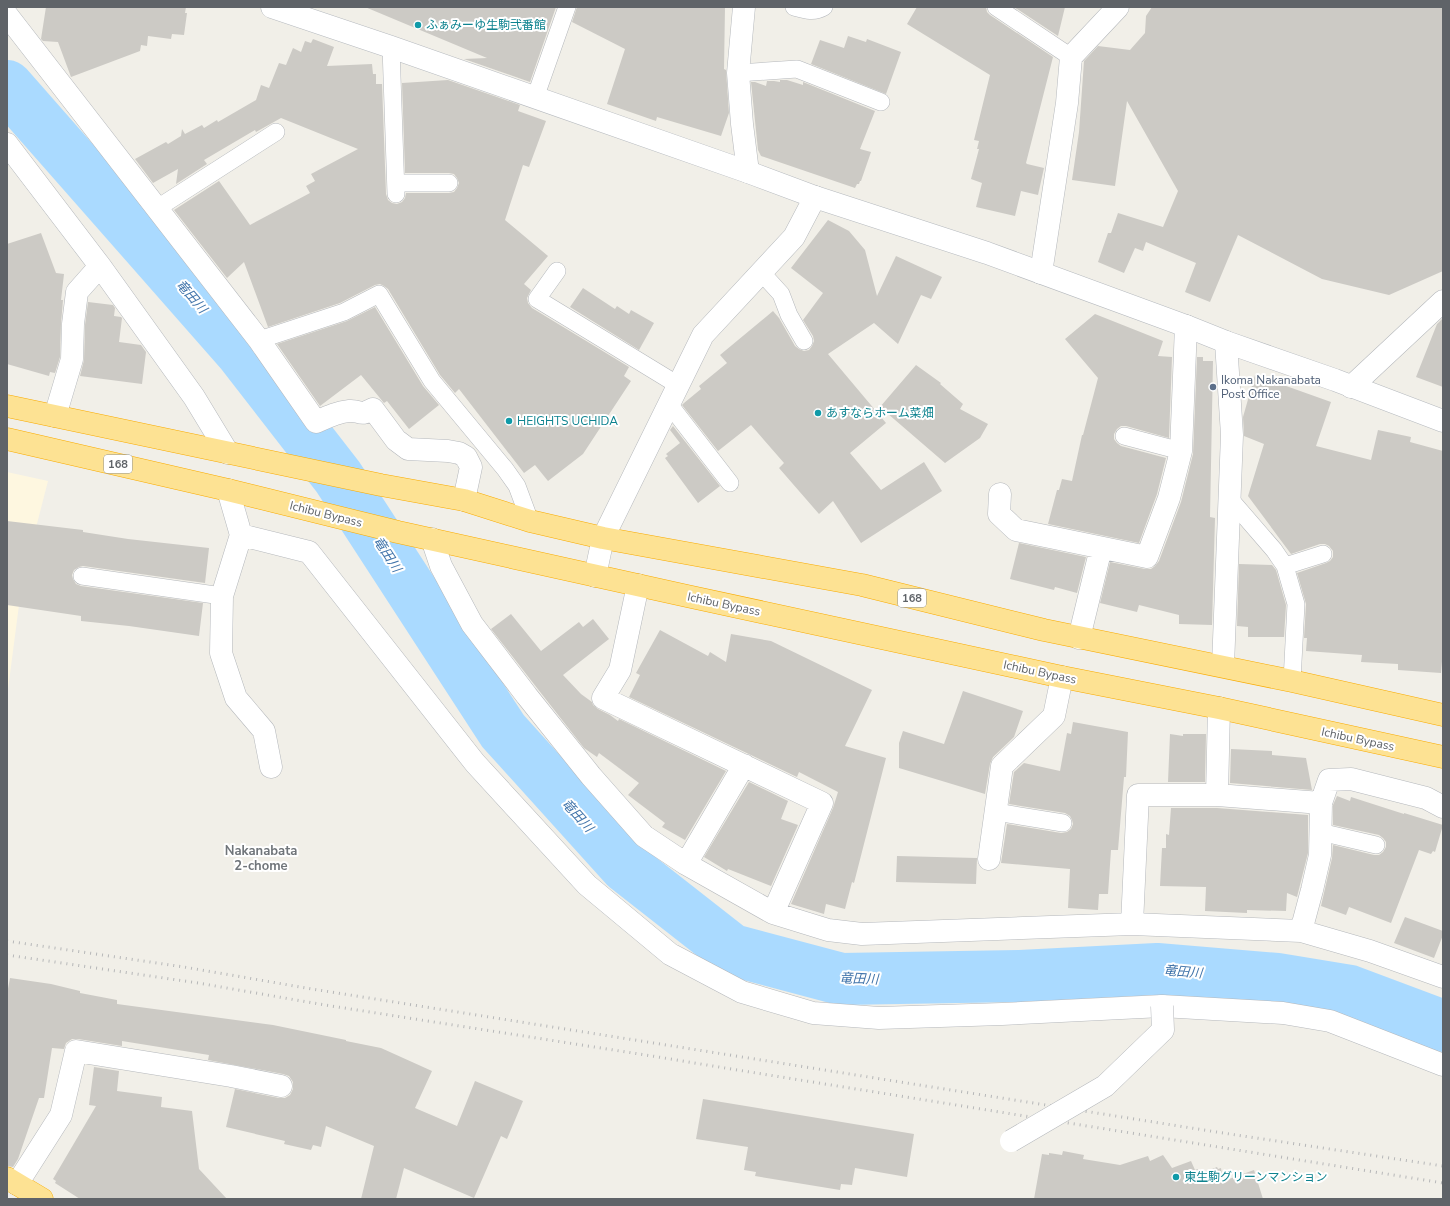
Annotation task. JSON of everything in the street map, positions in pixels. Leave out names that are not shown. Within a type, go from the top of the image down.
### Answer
[{"type":"highway","name":"168","points":[[7,406],[381,485],[464,500],[530,521],[603,538],[862,585],[1079,638],[1223,666],[1443,715]]},
{"type":"highway","name":"Ichibu Bypass","points":[[7,439],[228,490],[398,532],[595,576],[1062,677],[1219,708],[1443,757]]},
{"type":"highway","points":[[12,1181],[42,1199]]},
{"type":"street","points":[[272,7],[391,47],[748,172],[815,197],[987,253],[1443,421]]},
{"type":"street","points":[[744,7],[738,73],[748,172]]},
{"type":"street","points":[[1041,273],[1067,103],[1071,57],[1118,7]]},
{"type":"street","points":[[7,15],[259,340],[316,422],[337,413],[350,411],[363,414],[373,409],[396,440],[408,449],[459,453],[466,457],[471,467],[464,500]]},
{"type":"street","points":[[7,144],[100,266],[194,397],[228,453]]},
{"type":"street","points":[[595,576],[603,538],[703,335],[794,237],[815,197]]},
{"type":"street","points":[[55,416],[72,359],[76,292],[100,266]]},
{"type":"street","points":[[1351,386],[1443,300]]},
{"type":"street","points":[[1000,494],[1000,514],[1016,530],[1147,557],[1169,498],[1181,451],[1186,326]]},
{"type":"street","points":[[1223,666],[1232,435],[1226,342]]},
{"type":"street","points":[[228,490],[241,534],[222,596],[221,653],[236,698],[264,730],[271,767]]},
{"type":"street","points":[[241,534],[309,552],[475,763],[588,885],[670,954],[742,992],[813,1013],[879,1018],[1002,1014],[1162,1006],[1283,1013],[1330,1021],[1443,1066]]},
{"type":"street","points":[[432,539],[441,566],[472,624],[591,776],[644,836],[686,864],[773,913],[828,930],[862,934],[1132,924],[1301,931],[1370,951],[1443,977]]},
{"type":"street","points":[[1079,638],[1102,548]]},
{"type":"street","points":[[638,585],[620,670],[604,698],[822,803],[773,913]]},
{"type":"street","points":[[989,858],[1002,766],[1054,716],[1062,677]]},
{"type":"street","points":[[1217,795],[1219,708]]},
{"type":"street","points":[[686,864],[744,765]]},
{"type":"street","points":[[1301,931],[1320,855],[1321,803],[1329,780],[1351,779],[1426,798],[1443,807]]},
{"type":"street","points":[[1132,924],[1138,795],[1217,795],[1321,803]]},
{"type":"street","points":[[1011,1141],[1105,1086],[1163,1030],[1162,1006]]},
{"type":"street","points":[[12,1181],[62,1115],[76,1051],[231,1076],[281,1086]]},
{"type":"lane","points":[[535,98],[567,7]]},
{"type":"lane","points":[[794,7],[818,11],[824,7]]},
{"type":"lane","points":[[996,7],[1071,57]]},
{"type":"lane","points":[[391,47],[396,188],[449,183]]},
{"type":"lane","points":[[738,73],[797,69],[881,102]]},
{"type":"lane","points":[[156,209],[276,132]]},
{"type":"lane","points":[[557,271],[537,299],[674,395],[730,483]]},
{"type":"lane","points":[[761,272],[781,294],[789,315],[804,341]]},
{"type":"lane","points":[[259,340],[344,312],[379,294],[432,380],[505,469],[517,486],[530,521]]},
{"type":"lane","points":[[1124,436],[1181,451]]},
{"type":"lane","points":[[1229,498],[1274,550],[1285,566],[1296,604],[1292,681]]},
{"type":"lane","points":[[1285,566],[1323,554]]},
{"type":"lane","points":[[82,576],[222,596]]},
{"type":"lane","points":[[996,812],[1063,823]]},
{"type":"lane","points":[[1320,832],[1376,845]]},
{"type":"shaded area","points":[[7,472],[48,481],[22,582],[7,697]]},
{"type":"building","points":[[46,7],[186,7],[185,13],[187,13],[184,35],[172,34],[171,39],[148,36],[147,46],[141,45],[140,51],[71,77],[58,42],[43,41],[41,39]]},
{"type":"building","points":[[365,7],[556,7],[530,82],[464,59],[487,58]]},
{"type":"building","points":[[577,7],[725,7],[724,69],[726,70],[729,113],[721,136],[657,117],[656,121],[607,104],[625,49],[572,22]]},
{"type":"building","points":[[917,7],[986,7],[987,12],[990,15],[1053,57],[1026,163],[1044,168],[1038,195],[1021,191],[1015,216],[976,207],[982,183],[971,179],[979,149],[977,149],[979,141],[974,140],[990,75],[907,24]]},
{"type":"building","points":[[1014,7],[1065,7],[1058,36]]},
{"type":"building","points":[[1152,7],[1443,7],[1443,271],[1389,295],[1322,279],[1238,235],[1210,302],[1185,292],[1196,263],[1146,242],[1143,251],[1135,248],[1124,273],[1098,262],[1108,233],[1111,233],[1118,213],[1163,227],[1178,191],[1127,101],[1115,186],[1072,180],[1079,132],[1084,61],[1098,46],[1130,50],[1145,33],[1146,16]]},
{"type":"building","points":[[848,36],[866,42],[867,39],[901,52],[886,94],[811,64],[820,40],[844,48]]},
{"type":"building","points":[[313,39],[334,47],[327,66],[372,64],[373,74],[376,74],[376,84],[382,84],[386,194],[388,200],[392,203],[397,204],[402,202],[406,193],[454,192],[459,183],[454,174],[449,173],[405,173],[402,83],[448,80],[520,105],[518,111],[546,121],[529,167],[523,165],[505,220],[548,256],[524,284],[531,290],[527,298],[528,303],[532,308],[629,367],[624,376],[631,381],[583,454],[548,481],[535,465],[524,473],[459,389],[455,393],[440,375],[388,289],[384,286],[380,284],[375,285],[340,303],[268,327],[244,262],[227,278],[174,210],[219,181],[250,225],[310,193],[306,186],[315,181],[311,174],[358,149],[281,118],[256,132],[255,130],[204,160],[207,164],[176,184],[178,169],[153,183],[135,159],[166,142],[168,144],[181,136],[182,129],[185,134],[202,125],[204,128],[217,120],[218,122],[256,100],[261,85],[269,88],[279,63],[286,65],[293,48],[301,52],[305,41],[311,43]]},
{"type":"building","points":[[780,80],[787,80],[803,85],[803,82],[875,111],[860,149],[871,152],[861,181],[855,188],[761,156],[758,150],[751,82],[766,86],[767,81],[780,82]]},
{"type":"building","points":[[828,220],[849,231],[865,250],[877,296],[896,256],[942,277],[931,299],[921,295],[898,344],[874,323],[828,354],[886,423],[850,453],[881,490],[924,462],[942,491],[861,543],[833,501],[819,514],[779,468],[784,463],[751,425],[718,451],[682,405],[701,389],[699,386],[727,363],[720,355],[773,311],[779,318],[795,346],[804,351],[809,350],[814,341],[813,336],[803,320],[823,293],[791,268]]},
{"type":"building","points":[[41,233],[56,273],[64,274],[61,300],[63,300],[60,357],[55,373],[50,372],[49,376],[7,364],[7,244]]},
{"type":"building","points":[[583,288],[615,309],[617,306],[629,314],[631,310],[654,323],[639,350],[570,307]]},
{"type":"building","points":[[88,302],[113,305],[115,308],[114,316],[122,318],[119,342],[141,345],[146,352],[142,384],[80,376],[84,360],[85,325]]},
{"type":"building","points":[[375,307],[423,386],[439,405],[409,429],[387,401],[384,403],[361,375],[320,406],[277,344],[347,321]]},
{"type":"building","points":[[1095,314],[1163,341],[1158,356],[1172,357],[1169,438],[1126,426],[1121,426],[1114,434],[1114,439],[1121,446],[1166,458],[1157,494],[1139,543],[1048,524],[1057,490],[1059,490],[1062,479],[1072,481],[1082,435],[1098,378],[1065,339]]},
{"type":"building","points":[[1443,318],[1443,387],[1416,377],[1437,324]]},
{"type":"building","points":[[1197,357],[1203,357],[1203,361],[1213,361],[1210,517],[1215,518],[1212,625],[1179,624],[1179,615],[1139,605],[1137,612],[1100,603],[1110,562],[1151,569],[1159,561],[1181,502],[1193,454]]},
{"type":"building","points":[[916,365],[941,383],[940,384],[963,404],[960,409],[988,424],[980,438],[945,463],[880,407]]},
{"type":"building","points":[[1255,375],[1331,402],[1316,446],[1371,460],[1378,430],[1411,437],[1410,442],[1443,451],[1443,650],[1441,673],[1398,670],[1398,664],[1361,662],[1362,655],[1306,651],[1307,638],[1304,638],[1306,604],[1297,573],[1330,561],[1333,557],[1333,551],[1329,546],[1320,544],[1291,554],[1248,496],[1264,444],[1244,436],[1243,417]]},
{"type":"building","points":[[673,426],[720,486],[698,503],[665,458],[668,456],[666,454],[680,443],[670,430]]},
{"type":"building","points":[[7,521],[83,530],[83,532],[128,539],[209,548],[205,583],[83,566],[74,570],[72,575],[76,584],[81,586],[203,603],[199,636],[81,621],[81,616],[7,605]]},
{"type":"building","points":[[1019,543],[1086,557],[1077,593],[1055,587],[1054,590],[1010,579]]},
{"type":"building","points":[[1239,564],[1272,565],[1276,570],[1286,605],[1284,637],[1248,637],[1248,627],[1237,626]]},
{"type":"building","points":[[511,614],[541,651],[579,622],[583,627],[593,619],[609,639],[563,675],[581,694],[592,702],[593,705],[618,721],[619,719],[726,771],[685,840],[662,827],[665,823],[628,795],[639,783],[599,753],[597,757],[584,748],[491,629]]},
{"type":"building","points":[[660,630],[708,656],[710,652],[726,662],[731,634],[771,641],[872,690],[845,746],[886,758],[854,883],[852,882],[845,909],[826,904],[824,914],[791,904],[833,808],[838,792],[799,772],[797,777],[629,697],[640,675],[636,673]]},
{"type":"building","points":[[963,691],[1023,711],[1014,737],[993,757],[990,764],[985,794],[899,768],[899,743],[903,731],[944,744]]},
{"type":"building","points":[[1073,722],[1128,732],[1126,777],[1124,777],[1118,850],[1111,850],[1108,894],[1099,894],[1098,910],[1068,908],[1070,869],[1001,863],[1007,824],[1061,833],[1067,832],[1071,829],[1073,824],[1072,820],[1070,816],[1065,813],[1009,804],[1014,772],[1024,763],[1060,771],[1067,733],[1071,734]]},
{"type":"building","points":[[1170,734],[1183,736],[1183,734],[1206,734],[1205,782],[1168,782]]},
{"type":"building","points":[[1231,749],[1272,751],[1272,755],[1306,758],[1312,790],[1230,783]]},
{"type":"building","points":[[749,782],[788,801],[781,819],[798,825],[771,886],[728,869],[727,871],[704,857]]},
{"type":"building","points":[[1337,796],[1350,801],[1351,797],[1443,825],[1435,852],[1433,851],[1431,854],[1419,850],[1391,923],[1349,907],[1346,915],[1321,906],[1332,858],[1333,845],[1374,855],[1379,855],[1386,847],[1386,842],[1379,835],[1333,825],[1333,805]]},
{"type":"building","points":[[1171,808],[1217,808],[1308,815],[1308,853],[1297,897],[1287,893],[1286,911],[1247,910],[1247,913],[1205,911],[1206,887],[1160,886],[1162,848],[1166,848],[1166,834],[1169,835]]},
{"type":"building","points":[[897,856],[977,858],[976,884],[896,882]]},
{"type":"building","points":[[1405,917],[1443,931],[1443,935],[1434,958],[1394,943]]},
{"type":"building","points":[[10,978],[51,984],[80,991],[80,993],[117,1000],[117,1004],[273,1025],[381,1048],[432,1071],[415,1108],[457,1126],[475,1081],[523,1101],[507,1139],[501,1136],[474,1198],[404,1168],[396,1199],[361,1199],[374,1146],[326,1126],[321,1147],[313,1145],[311,1150],[284,1144],[285,1141],[226,1127],[235,1089],[285,1098],[290,1095],[293,1089],[293,1082],[289,1076],[208,1060],[209,1055],[122,1041],[122,1046],[72,1039],[66,1043],[64,1049],[52,1048],[44,1098],[39,1098],[18,1159],[13,1167],[7,1166],[7,994]]},
{"type":"building","points":[[94,1067],[119,1071],[117,1091],[162,1097],[161,1107],[192,1111],[199,1169],[227,1199],[80,1199],[55,1183],[56,1181],[53,1179],[96,1106],[89,1105]]},
{"type":"building","points":[[703,1099],[914,1134],[907,1177],[855,1168],[852,1185],[841,1184],[840,1190],[755,1176],[756,1172],[744,1170],[748,1147],[696,1139]]},
{"type":"building","points":[[1063,1151],[1084,1155],[1083,1159],[1120,1165],[1148,1156],[1150,1161],[1163,1155],[1172,1168],[1191,1161],[1195,1170],[1198,1169],[1200,1174],[1217,1167],[1218,1169],[1221,1168],[1222,1175],[1227,1174],[1229,1179],[1254,1170],[1263,1199],[1034,1199],[1042,1154],[1049,1155],[1049,1153],[1062,1155]]},
{"type":"waterway","name":"竜田川","points":[[7,86],[241,352],[338,477],[503,731],[626,867],[732,950],[841,979],[1020,976],[1157,969],[1277,979],[1350,991],[1443,1026]]},
{"type":"railway","points":[[7,941],[184,967],[312,989],[1223,1133],[1443,1166]]},
{"type":"railway","points":[[7,955],[198,983],[325,1005],[1443,1183]]},
{"type":"place","name":"ふぁみーゆ生駒弐番館","points":[[418,25]]},
{"type":"place","name":"Ikoma Nakanabata Post Office","points":[[1213,387]]},
{"type":"place","name":"あすならホーム菜畑","points":[[818,413]]},
{"type":"place","name":"HEIGHTS UCHIDA","points":[[509,421]]},
{"type":"place","name":"東生駒グリーンマンション","points":[[1176,1177]]},
{"type":"district","name":"Nakanabata 2-chome","points":[[261,858]]}]
